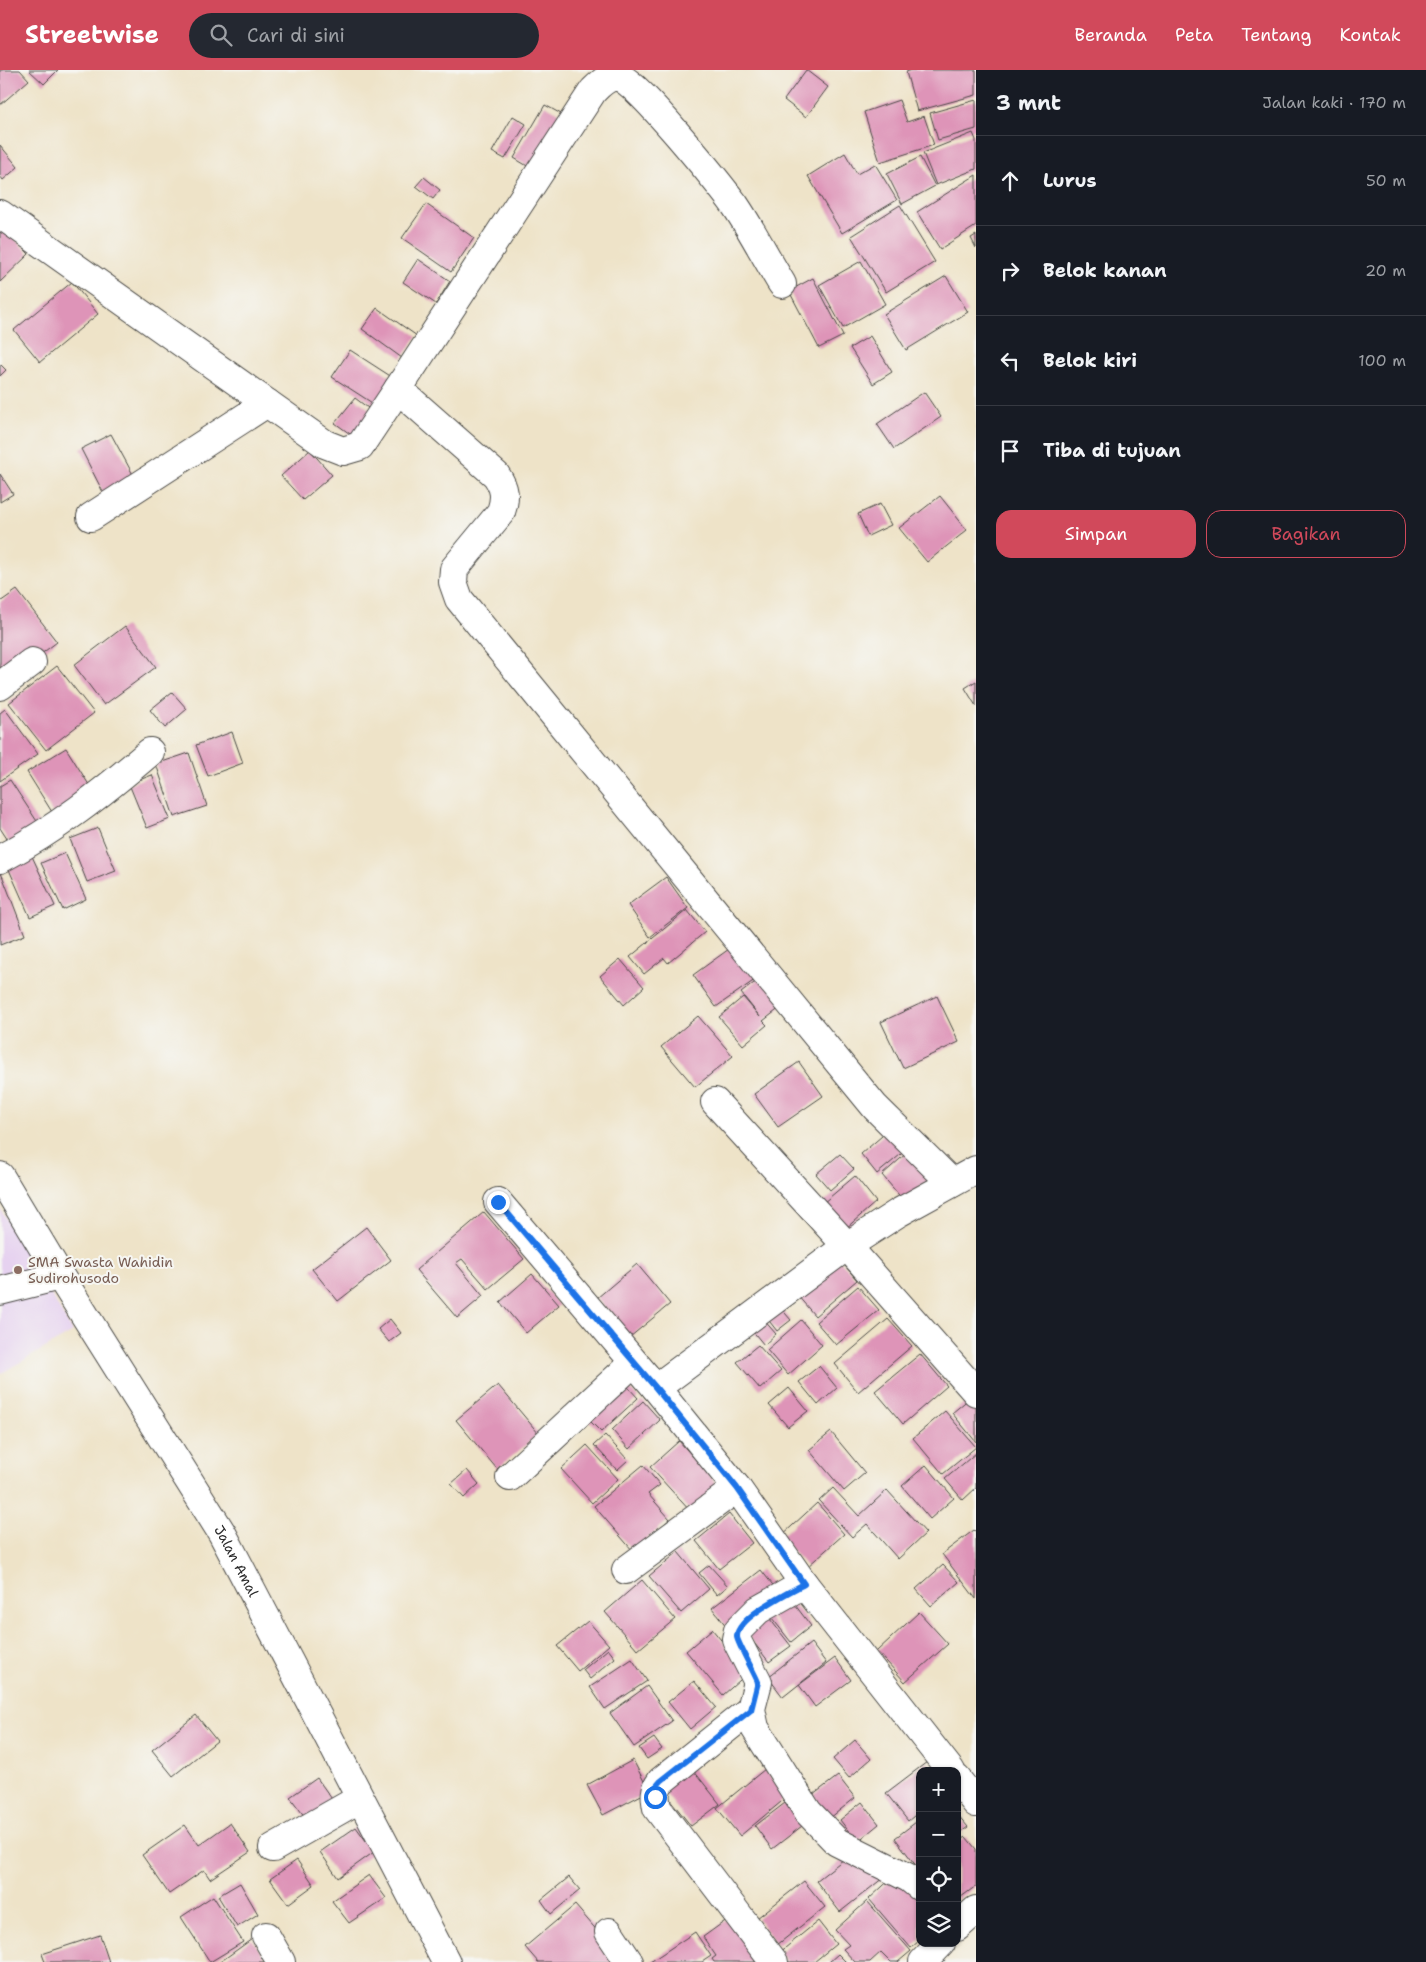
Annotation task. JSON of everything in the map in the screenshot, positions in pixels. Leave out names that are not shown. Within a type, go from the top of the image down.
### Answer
[{"type":"street","points":[[0,214],[325,444],[343,452],[360,446],[593,91],[607,79],[620,77],[632,86],[665,120],[735,206],[782,284]]},
{"type":"street","points":[[398,389],[489,468],[503,486],[505,501],[501,512],[454,569],[453,582],[459,599],[875,1107],[952,1183]]},
{"type":"street","points":[[91,517],[267,403]]},
{"type":"street","points":[[0,686],[32,662]]},
{"type":"street","points":[[0,859],[38,839],[97,798],[150,752]]},
{"type":"street","points":[[715,1102],[847,1246],[976,1392]]},
{"type":"street","points":[[656,1388],[847,1246],[898,1213],[976,1170]]},
{"type":"street","name":"Jalan Amal","points":[[0,1176],[60,1276],[222,1534],[446,1962]]},
{"type":"street","points":[[498,1202],[656,1388],[737,1488],[804,1584],[948,1767]]},
{"type":"street","points":[[0,1292],[60,1276]]},
{"type":"street","points":[[510,1477],[633,1363]]},
{"type":"street","points":[[626,1570],[737,1488]]},
{"type":"street","points":[[804,1584],[758,1610],[738,1630],[736,1639],[758,1682],[751,1710],[754,1728],[763,1744],[778,1761],[808,1812],[837,1842],[891,1868],[916,1884]]},
{"type":"street","points":[[751,1710],[661,1781],[655,1788],[655,1797],[657,1808],[774,1962]]},
{"type":"street","points":[[961,1784],[976,1803]]},
{"type":"street","points":[[273,1848],[360,1799]]},
{"type":"street","points":[[609,1932],[629,1962]]},
{"type":"street","points":[[266,1936],[281,1962]]},
{"type":"street","points":[[923,1962],[938,1947]]},
{"type":"shaded area","name":"SMA Swasta Wahidin Sudirohusodo","points":[[0,1208],[73,1332],[0,1374]]},
{"type":"building","points":[[0,70],[20,70],[29,80],[0,105]]},
{"type":"building","points":[[29,70],[58,70],[44,84]]},
{"type":"building","points":[[806,70],[828,87],[806,117],[784,100]]},
{"type":"building","points":[[912,70],[976,70],[976,95],[917,111],[906,72]]},
{"type":"building","points":[[899,100],[907,122],[924,116],[934,145],[880,162],[864,112]]},
{"type":"building","points":[[976,100],[976,129],[938,140],[930,113]]},
{"type":"building","points":[[545,105],[570,119],[539,173],[514,158]]},
{"type":"building","points":[[513,116],[526,124],[505,159],[492,152]]},
{"type":"building","points":[[973,133],[976,140],[976,169],[936,185],[923,153]]},
{"type":"building","points":[[0,145],[18,167],[3,180],[0,176]]},
{"type":"building","points":[[845,153],[857,174],[875,164],[897,200],[842,233],[808,176]]},
{"type":"building","points":[[920,157],[935,186],[902,204],[887,174]]},
{"type":"building","points":[[976,175],[976,226],[940,249],[917,212]]},
{"type":"building","points":[[424,177],[440,190],[433,199],[416,186]]},
{"type":"building","points":[[426,204],[474,238],[451,272],[402,238]]},
{"type":"building","points":[[900,205],[935,262],[886,292],[851,236]]},
{"type":"building","points":[[0,223],[29,254],[0,282]]},
{"type":"building","points":[[976,235],[976,248],[971,238]]},
{"type":"building","points":[[418,259],[450,281],[436,304],[403,282]]},
{"type":"building","points":[[861,261],[885,304],[843,328],[819,285]]},
{"type":"building","points":[[946,276],[968,312],[906,350],[884,314]]},
{"type":"building","points":[[813,278],[843,336],[819,348],[789,291]]},
{"type":"building","points":[[72,282],[98,314],[40,362],[14,330]]},
{"type":"building","points":[[377,308],[417,336],[402,358],[362,329]]},
{"type":"building","points":[[870,336],[892,372],[873,384],[850,348]]},
{"type":"building","points":[[350,350],[398,381],[380,408],[332,377]]},
{"type":"building","points":[[0,364],[6,370],[0,376]]},
{"type":"building","points":[[924,392],[941,417],[894,449],[877,424]]},
{"type":"building","points":[[355,398],[376,414],[357,439],[335,423]]},
{"type":"building","points":[[111,434],[137,482],[106,498],[81,449]]},
{"type":"building","points":[[310,450],[332,475],[303,500],[281,476]]},
{"type":"building","points":[[0,474],[13,494],[0,502]]},
{"type":"building","points":[[940,496],[967,530],[927,562],[899,528]]},
{"type":"building","points":[[880,504],[891,525],[868,536],[858,514]]},
{"type":"building","points":[[17,590],[57,642],[0,685],[0,602]]},
{"type":"building","points":[[125,626],[156,667],[104,705],[74,665]]},
{"type":"building","points":[[57,666],[94,713],[46,750],[9,703]]},
{"type":"building","points":[[976,681],[976,706],[965,688]]},
{"type":"building","points":[[172,692],[187,709],[165,728],[150,710]]},
{"type":"building","points":[[5,709],[38,754],[0,781],[0,713]]},
{"type":"building","points":[[232,732],[243,763],[208,776],[196,745]]},
{"type":"building","points":[[66,748],[96,796],[57,820],[27,772]]},
{"type":"building","points":[[189,753],[207,806],[174,817],[156,764]]},
{"type":"building","points":[[152,775],[170,819],[147,828],[129,784]]},
{"type":"building","points":[[10,780],[42,829],[13,848],[0,828],[0,786]]},
{"type":"building","points":[[98,828],[116,871],[87,882],[70,839]]},
{"type":"building","points":[[65,853],[86,899],[63,910],[41,863]]},
{"type":"building","points":[[31,854],[55,906],[30,917],[7,865]]},
{"type":"building","points":[[0,870],[25,935],[0,945]]},
{"type":"building","points":[[666,877],[688,908],[650,937],[628,905]]},
{"type":"building","points":[[687,910],[705,932],[668,963],[664,958],[644,974],[630,957]]},
{"type":"building","points":[[736,944],[759,977],[716,1007],[693,975]]},
{"type":"building","points":[[620,959],[644,987],[624,1005],[600,976]]},
{"type":"building","points":[[763,976],[785,1004],[763,1021],[767,1025],[743,1045],[719,1017],[743,997],[760,1017],[741,993]]},
{"type":"building","points":[[937,996],[959,1042],[903,1068],[881,1022]]},
{"type":"building","points":[[698,1016],[733,1056],[695,1087],[661,1047]]},
{"type":"building","points":[[799,1062],[823,1096],[778,1127],[754,1094]]},
{"type":"building","points":[[889,1130],[906,1150],[877,1174],[861,1154]]},
{"type":"building","points":[[909,1151],[932,1178],[904,1201],[882,1175]]},
{"type":"building","points":[[840,1154],[854,1169],[830,1190],[816,1174]]},
{"type":"building","points":[[855,1176],[876,1202],[845,1229],[823,1203]]},
{"type":"building","points":[[484,1212],[524,1259],[488,1289],[462,1259],[456,1263],[483,1296],[457,1318],[416,1270]]},
{"type":"building","points":[[366,1227],[391,1260],[338,1301],[312,1269]]},
{"type":"building","points":[[839,1259],[857,1280],[815,1316],[797,1295]]},
{"type":"building","points":[[637,1264],[670,1304],[630,1337],[597,1298]]},
{"type":"building","points":[[532,1274],[559,1305],[526,1333],[500,1302]]},
{"type":"building","points":[[858,1286],[879,1310],[836,1345],[816,1322]]},
{"type":"building","points":[[779,1306],[791,1320],[777,1331],[766,1317]]},
{"type":"building","points":[[390,1319],[401,1333],[389,1342],[378,1329]]},
{"type":"building","points":[[763,1319],[776,1334],[764,1345],[751,1329]]},
{"type":"building","points":[[888,1319],[912,1346],[858,1392],[835,1364]]},
{"type":"building","points":[[801,1320],[822,1345],[788,1375],[767,1350]]},
{"type":"building","points":[[758,1345],[781,1371],[760,1389],[737,1362]]},
{"type":"building","points":[[920,1354],[947,1386],[903,1424],[875,1391]]},
{"type":"building","points":[[819,1366],[837,1388],[818,1405],[799,1382]]},
{"type":"building","points":[[498,1385],[539,1434],[497,1469],[456,1420]]},
{"type":"building","points":[[628,1387],[638,1398],[601,1432],[590,1421]]},
{"type":"building","points":[[789,1388],[808,1411],[788,1427],[769,1405]]},
{"type":"building","points":[[970,1398],[976,1405],[976,1442],[952,1413]]},
{"type":"building","points":[[643,1401],[660,1420],[629,1449],[612,1430]]},
{"type":"building","points":[[945,1411],[976,1447],[943,1474],[913,1438]]},
{"type":"building","points":[[831,1432],[865,1473],[844,1491],[809,1450]]},
{"type":"building","points":[[605,1435],[628,1460],[617,1470],[594,1445]]},
{"type":"building","points":[[679,1441],[719,1486],[691,1512],[650,1467]]},
{"type":"building","points":[[587,1445],[618,1479],[592,1503],[561,1469]]},
{"type":"building","points":[[976,1453],[976,1488],[963,1500],[945,1479]]},
{"type":"building","points":[[643,1465],[660,1485],[648,1494],[670,1519],[633,1551],[594,1506]]},
{"type":"building","points":[[926,1465],[954,1498],[930,1519],[902,1486]]},
{"type":"building","points":[[467,1470],[479,1484],[464,1498],[451,1484]]},
{"type":"building","points":[[833,1488],[859,1516],[887,1490],[926,1533],[898,1559],[867,1524],[852,1537],[819,1501]]},
{"type":"building","points":[[817,1503],[844,1534],[807,1567],[780,1537]]},
{"type":"building","points":[[729,1514],[752,1543],[719,1569],[696,1541]]},
{"type":"building","points":[[974,1530],[976,1532],[976,1599],[942,1554]]},
{"type":"building","points":[[678,1552],[709,1589],[681,1613],[649,1576]]},
{"type":"building","points":[[709,1565],[728,1586],[717,1595],[699,1573]]},
{"type":"building","points":[[943,1565],[959,1582],[931,1606],[916,1589]]},
{"type":"building","points":[[761,1570],[776,1589],[727,1627],[712,1608]]},
{"type":"building","points":[[642,1580],[675,1619],[638,1650],[605,1612]]},
{"type":"building","points":[[789,1597],[811,1626],[791,1642],[768,1613]]},
{"type":"building","points":[[919,1612],[948,1644],[905,1682],[877,1651]]},
{"type":"building","points":[[766,1614],[791,1646],[769,1662],[744,1630]]},
{"type":"building","points":[[588,1621],[609,1645],[578,1671],[557,1646]]},
{"type":"building","points":[[712,1629],[748,1673],[723,1695],[686,1651]]},
{"type":"building","points":[[811,1643],[826,1663],[783,1697],[768,1677]]},
{"type":"building","points":[[608,1649],[615,1658],[590,1679],[583,1670]]},
{"type":"building","points":[[835,1658],[851,1680],[815,1707],[799,1685]]},
{"type":"building","points":[[632,1659],[647,1681],[605,1709],[590,1687]]},
{"type":"building","points":[[694,1681],[716,1707],[690,1729],[668,1702]]},
{"type":"building","points":[[647,1686],[672,1721],[634,1747],[610,1713]]},
{"type":"building","points":[[196,1715],[217,1741],[173,1776],[152,1750]]},
{"type":"building","points":[[654,1738],[662,1749],[647,1759],[639,1748]]},
{"type":"building","points":[[855,1740],[871,1759],[849,1778],[833,1759]]},
{"type":"building","points":[[633,1760],[649,1791],[603,1815],[587,1785]]},
{"type":"building","points":[[927,1762],[931,1767],[920,1767]]},
{"type":"building","points":[[690,1766],[720,1804],[691,1826],[661,1788]]},
{"type":"building","points":[[765,1769],[787,1797],[740,1836],[717,1808]]},
{"type":"building","points":[[916,1770],[916,1814],[908,1821],[886,1793]]},
{"type":"building","points":[[838,1776],[855,1798],[830,1818],[813,1795]]},
{"type":"building","points":[[317,1778],[334,1802],[308,1821],[290,1797]]},
{"type":"building","points":[[862,1802],[879,1824],[857,1842],[840,1820]]},
{"type":"building","points":[[785,1803],[802,1826],[772,1849],[755,1826]]},
{"type":"building","points":[[961,1819],[968,1827],[961,1832]]},
{"type":"building","points":[[916,1822],[916,1866],[895,1838]]},
{"type":"building","points":[[230,1823],[250,1852],[210,1879],[204,1870],[169,1894],[142,1855],[185,1825],[199,1845]]},
{"type":"building","points":[[356,1827],[374,1852],[338,1878],[320,1852]]},
{"type":"building","points":[[966,1837],[976,1849],[976,1886],[961,1897],[961,1857],[961,1840]]},
{"type":"building","points":[[853,1852],[883,1878],[840,1912],[816,1881]]},
{"type":"building","points":[[297,1860],[314,1885],[288,1904],[270,1879]]},
{"type":"building","points":[[896,1874],[916,1896],[916,1944],[911,1948],[869,1899]]},
{"type":"building","points":[[369,1875],[386,1898],[349,1923],[332,1901]]},
{"type":"building","points":[[569,1877],[580,1890],[551,1914],[541,1900]]},
{"type":"building","points":[[804,1881],[825,1907],[777,1945],[757,1918]]},
{"type":"building","points":[[240,1883],[258,1914],[237,1927],[218,1896]]},
{"type":"building","points":[[213,1896],[243,1942],[210,1962],[181,1917]]},
{"type":"building","points":[[867,1901],[911,1951],[898,1962],[891,1962],[881,1952],[870,1962],[855,1962],[843,1949],[849,1945],[835,1930]]},
{"type":"building","points":[[575,1905],[624,1962],[538,1962],[525,1947]]},
{"type":"building","points":[[728,1919],[760,1958],[754,1962],[714,1962],[712,1959],[716,1956],[703,1937]]},
{"type":"building","points":[[818,1921],[836,1944],[814,1962],[786,1962],[779,1953]]},
{"type":"building","points":[[695,1932],[711,1956],[702,1962],[650,1962]]},
{"type":"building","points":[[100,1935],[109,1962],[45,1962],[42,1954]]},
{"type":"building","points":[[252,1939],[268,1962],[220,1962]]},
{"type":"building","points":[[838,1954],[846,1962],[829,1962]]},
{"type":"place","name":"SMA Swasta Wahidin Sudirohusodo","points":[[18,1270]]},
{"type":"route","points":[[498,1202],[656,1388],[737,1488],[804,1584],[758,1610],[738,1630],[736,1639],[750,1662],[758,1682],[751,1710],[661,1781],[655,1788],[655,1797]]}]
